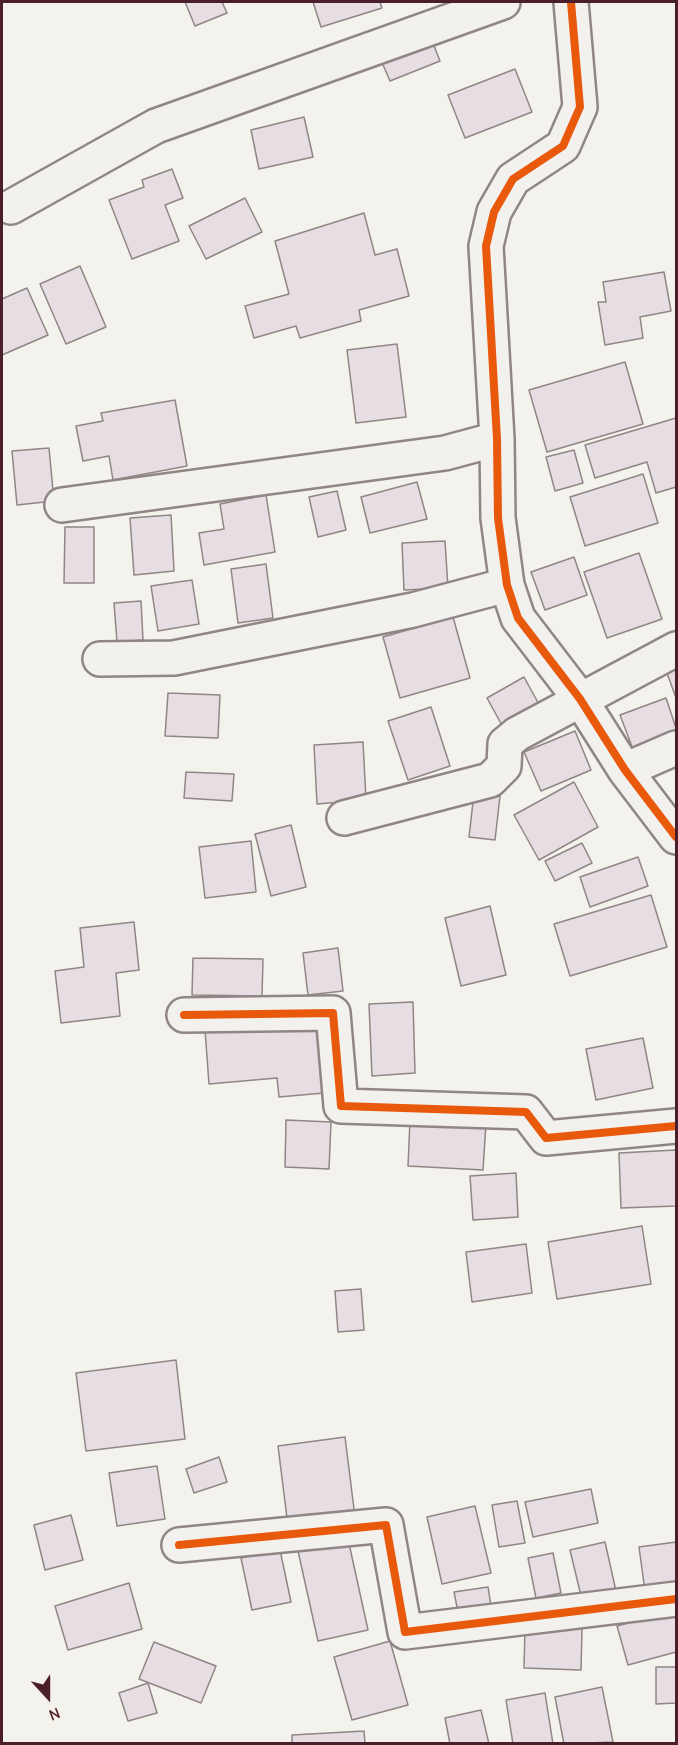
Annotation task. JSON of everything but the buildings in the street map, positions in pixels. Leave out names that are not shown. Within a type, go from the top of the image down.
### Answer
[{"type":"street","points":[[10,207],[156,126],[503,2]]},
{"type":"street","points":[[571,2],[580,107],[563,146],[513,179],[494,212],[486,246],[497,440],[498,518],[507,585],[518,618],[580,699],[625,770],[676,837]]},
{"type":"street","points":[[62,505],[445,453],[497,440]]},
{"type":"street","points":[[100,659],[174,658],[412,610],[507,585]]},
{"type":"street","points":[[344,818],[490,780],[504,766],[505,744],[517,734],[676,649]]},
{"type":"street","points":[[625,770],[676,748]]},
{"type":"street","points":[[184,1015],[333,1013],[341,1106],[526,1112],[546,1138],[676,1126]]},
{"type":"street","points":[[179,1545],[386,1524],[405,1632],[676,1599]]},
{"type":"cycle path","points":[[571,2],[580,107],[563,146],[513,179],[494,212],[486,246],[497,439],[498,518],[507,585],[518,618],[580,699],[625,770],[676,837]]},
{"type":"cycle path","points":[[184,1015],[333,1013],[341,1106],[526,1112],[546,1138],[676,1126]]},
{"type":"cycle path","points":[[179,1545],[386,1525],[405,1632],[676,1599]]}]
